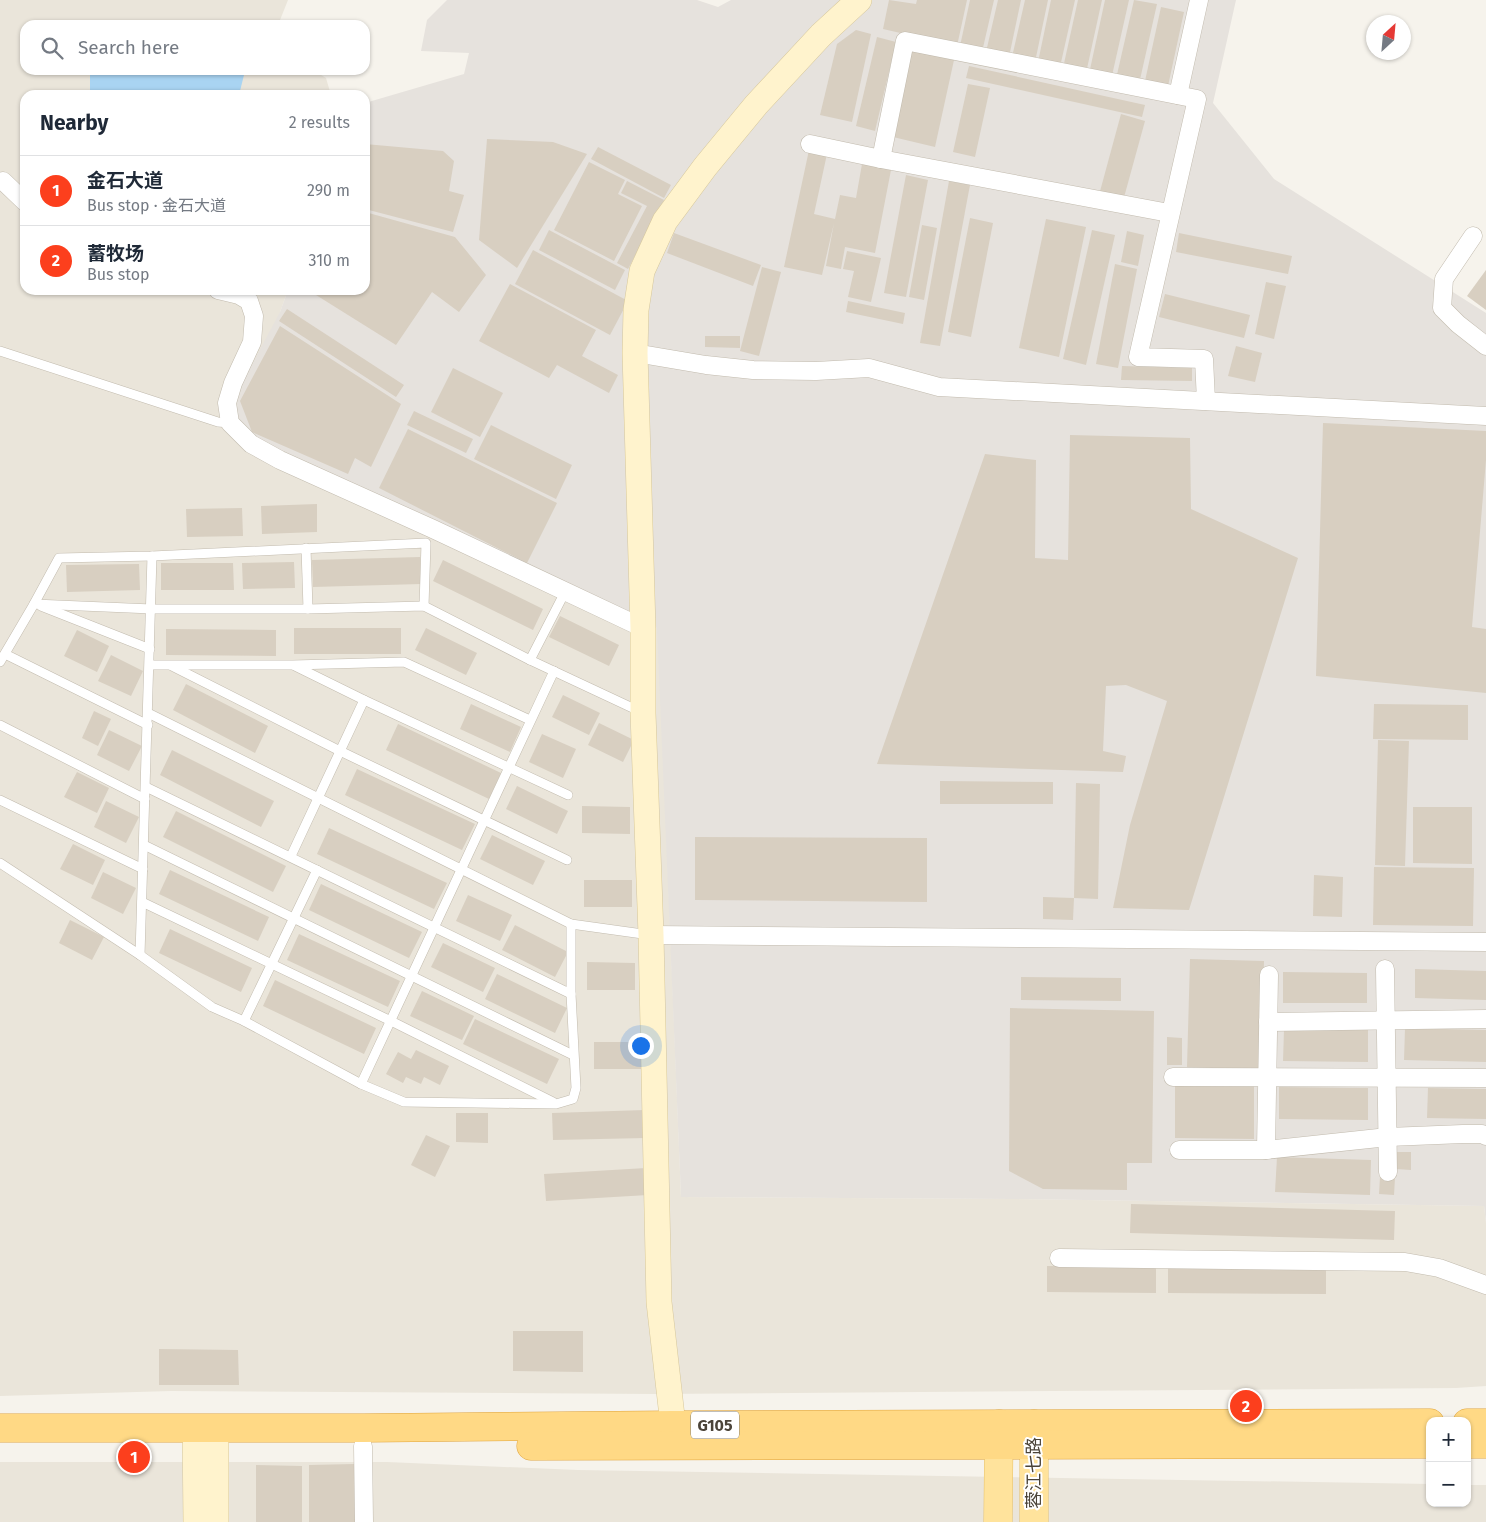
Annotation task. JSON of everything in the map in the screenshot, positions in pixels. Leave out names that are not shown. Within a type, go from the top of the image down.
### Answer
[{"type":"highway","name":"G105","points":[[1034,1434],[1426,1423]]},
{"type":"highway","points":[[1471,1423],[1486,1423]]},
{"type":"highway","name":"G105","points":[[0,1446],[364,1428],[673,1425],[999,1434]]},
{"type":"highway","name":"G105","points":[[0,1428],[206,1436],[363,1446],[999,1434],[1426,1444]]},
{"type":"highway","points":[[1471,1444],[1486,1444]]},
{"type":"main road","points":[[673,1425],[659,1302],[651,935],[643,713],[643,628],[635,353],[636,310],[642,271],[665,221],[705,167],[756,105],[858,0]]},
{"type":"main road","name":"蓉江七路","points":[[998,1522],[999,1434]]},
{"type":"main road","name":"蓉江七路","points":[[1034,1434],[1034,1522]]},
{"type":"main road","points":[[196,1522],[206,1436]]},
{"type":"main road","points":[[206,1436],[216,1522]]},
{"type":"street","points":[[1178,95],[1198,0]]},
{"type":"street","points":[[881,159],[904,41],[1197,99],[1169,213],[1138,357],[1204,359],[1206,401]]},
{"type":"street","points":[[810,144],[1169,213]]},
{"type":"street","points":[[3,181],[20,197]]},
{"type":"street","points":[[1473,236],[1444,280],[1442,308],[1458,324],[1486,346]]},
{"type":"street","points":[[239,295],[249,301],[254,316],[252,342],[233,383],[227,403],[230,423],[251,444],[280,460],[433,529],[643,628]]},
{"type":"street","points":[[635,353],[706,365],[753,370],[869,368],[939,387],[1486,416]]},
{"type":"street","points":[[651,935],[1486,942]]},
{"type":"street","points":[[1384,969],[1388,1172]]},
{"type":"street","points":[[1266,1150],[1268,975]]},
{"type":"street","points":[[1268,1022],[1486,1019]]},
{"type":"street","points":[[1173,1076],[1486,1078]]},
{"type":"street","points":[[1179,1150],[1266,1150],[1388,1137],[1463,1134],[1482,1134],[1486,1136]]},
{"type":"street","points":[[1059,1258],[1405,1262],[1439,1268],[1486,1284]]},
{"type":"street","points":[[363,1446],[364,1522]]},
{"type":"lane","points":[[0,351],[218,422],[230,423]]},
{"type":"lane","points":[[148,725],[2,658],[34,604],[58,558],[152,556],[426,543],[424,606]]},
{"type":"lane","points":[[306,548],[308,609]]},
{"type":"lane","points":[[140,955],[152,609],[152,556]]},
{"type":"lane","points":[[530,660],[565,592]]},
{"type":"lane","points":[[34,604],[152,609],[308,609],[424,606],[530,660],[643,713]]},
{"type":"lane","points":[[34,604],[150,649]]},
{"type":"lane","points":[[150,665],[293,665],[404,662],[530,720]]},
{"type":"lane","points":[[293,665],[568,795]]},
{"type":"lane","points":[[172,666],[340,751],[567,860]]},
{"type":"lane","points":[[362,1084],[483,820],[554,671]]},
{"type":"lane","points":[[291,856],[364,700]]},
{"type":"lane","points":[[148,713],[571,924],[651,935]]},
{"type":"lane","points":[[0,725],[146,799]]},
{"type":"lane","points":[[146,786],[570,994]]},
{"type":"lane","points":[[0,800],[143,869]]},
{"type":"lane","points":[[144,845],[573,1055]]},
{"type":"lane","points":[[0,862],[140,955],[212,1007],[244,1021],[362,1084],[404,1102],[556,1104],[573,1099],[576,1088],[570,994],[571,924]]},
{"type":"lane","points":[[244,1021],[316,870]]},
{"type":"lane","points":[[142,902],[391,1021],[556,1104]]},
{"type":"shaded area","points":[[0,0],[288,0],[280,20],[20,20],[20,75],[321,75],[326,78],[330,90],[20,90],[20,295],[286,295],[280,312],[254,438],[658,628],[681,1197],[1011,1199],[1484,1206],[1486,1223],[1486,1386],[1456,1388],[655,1394],[171,1391],[0,1396]]},
{"type":"shaded area","points":[[447,0],[697,0],[718,7],[731,0],[1236,0],[1213,103],[1274,179],[1486,313],[1486,1223],[1484,1206],[1011,1199],[681,1197],[657,628],[254,438],[232,413],[239,389],[280,312],[286,295],[370,295],[370,102],[464,74],[469,53],[421,51],[427,20]]},
{"type":"shaded area","points":[[0,1462],[387,1462],[578,1470],[1426,1484],[1426,1507],[1471,1507],[1471,1485],[1486,1485],[1486,1522],[0,1522]]},
{"type":"water","points":[[90,75],[244,75],[240,90],[90,90]]},
{"type":"building","points":[[889,0],[916,4],[917,0],[967,0],[957,46],[883,29]]},
{"type":"building","points":[[970,0],[994,0],[982,52],[960,46]]},
{"type":"building","points":[[998,0],[1021,0],[1009,57],[986,52]]},
{"type":"building","points":[[1025,0],[1048,0],[1035,62],[1012,57]]},
{"type":"building","points":[[1051,0],[1075,0],[1060,67],[1038,62]]},
{"type":"building","points":[[1078,0],[1102,0],[1086,73],[1063,68]]},
{"type":"building","points":[[1105,0],[1129,0],[1111,80],[1089,74]]},
{"type":"building","points":[[1134,0],[1157,4],[1139,84],[1116,79]]},
{"type":"building","points":[[1161,7],[1184,12],[1168,86],[1145,81]]},
{"type":"building","points":[[856,30],[871,34],[852,122],[820,115],[837,44]]},
{"type":"building","points":[[877,37],[896,42],[875,131],[856,126]]},
{"type":"building","points":[[912,51],[954,60],[935,147],[893,137]]},
{"type":"building","points":[[969,66],[1145,105],[1142,117],[966,78]]},
{"type":"building","points":[[968,84],[990,88],[975,157],[953,152]]},
{"type":"building","points":[[1121,114],[1145,121],[1123,201],[1099,195]]},
{"type":"building","points":[[487,139],[553,142],[587,154],[517,268],[479,240]]},
{"type":"building","points":[[370,144],[443,151],[454,161],[449,191],[464,195],[453,232],[370,210]]},
{"type":"building","points":[[598,147],[671,185],[664,198],[591,159]]},
{"type":"building","points":[[809,150],[827,154],[814,214],[835,219],[840,195],[856,198],[862,164],[891,170],[875,253],[845,247],[841,269],[826,266],[834,223],[822,275],[784,267]]},
{"type":"building","points":[[589,162],[625,180],[618,194],[642,206],[614,261],[554,230]]},
{"type":"building","points":[[906,175],[928,180],[906,297],[884,293]]},
{"type":"building","points":[[627,181],[664,200],[628,269],[617,263],[647,206],[621,193]]},
{"type":"building","points":[[949,181],[970,185],[940,346],[920,343]]},
{"type":"building","points":[[370,213],[455,237],[486,275],[459,312],[432,292],[396,345],[316,295],[370,295]]},
{"type":"building","points":[[970,218],[993,223],[971,337],[948,332]]},
{"type":"building","points":[[1046,219],[1086,227],[1059,357],[1019,348]]},
{"type":"building","points":[[922,225],[937,228],[924,300],[909,297]]},
{"type":"building","points":[[549,230],[625,270],[615,290],[539,250]]},
{"type":"building","points":[[1092,230],[1115,235],[1086,365],[1063,359]]},
{"type":"building","points":[[1127,231],[1144,235],[1138,266],[1121,262]]},
{"type":"building","points":[[674,233],[761,265],[753,286],[667,253]]},
{"type":"building","points":[[1179,233],[1292,256],[1288,274],[1176,252]]},
{"type":"building","points":[[533,250],[628,301],[610,335],[515,284]]},
{"type":"building","points":[[847,251],[881,258],[871,302],[848,297],[854,271],[843,269]]},
{"type":"building","points":[[1115,264],[1137,269],[1118,368],[1096,364]]},
{"type":"building","points":[[762,267],[781,272],[759,356],[740,351]]},
{"type":"building","points":[[1486,270],[1486,310],[1467,296]]},
{"type":"building","points":[[1266,282],[1286,286],[1274,339],[1255,334]]},
{"type":"building","points":[[510,284],[596,330],[582,356],[618,375],[609,393],[557,365],[549,378],[479,341]]},
{"type":"building","points":[[1165,294],[1250,315],[1244,338],[1159,317]]},
{"type":"building","points":[[848,301],[905,313],[903,324],[846,312]]},
{"type":"building","points":[[287,309],[404,385],[396,397],[279,321]]},
{"type":"building","points":[[280,326],[401,404],[371,467],[355,458],[348,474],[252,432],[240,401]]},
{"type":"building","points":[[705,336],[740,336],[740,348],[705,347]]},
{"type":"building","points":[[1236,346],[1262,353],[1255,382],[1228,376]]},
{"type":"building","points":[[1122,366],[1192,368],[1192,381],[1121,380]]},
{"type":"building","points":[[453,368],[503,393],[480,437],[431,412]]},
{"type":"building","points":[[414,411],[473,439],[466,453],[407,425]]},
{"type":"building","points":[[1323,423],[1486,431],[1486,460],[1472,627],[1486,629],[1486,693],[1316,676]]},
{"type":"building","points":[[491,425],[572,465],[556,499],[474,459]]},
{"type":"building","points":[[408,429],[557,503],[527,563],[379,488]]},
{"type":"building","points":[[1070,435],[1190,438],[1191,509],[1298,558],[1189,910],[1113,908],[1130,825],[1167,701],[1126,685],[1106,686],[1103,751],[1126,756],[1123,772],[877,764],[985,454],[1036,460],[1035,558],[1068,560]]},
{"type":"building","points":[[317,504],[317,532],[262,534],[261,506]]},
{"type":"building","points":[[242,508],[243,536],[187,537],[186,509]]},
{"type":"building","points":[[420,557],[421,584],[313,587],[312,560]]},
{"type":"building","points":[[443,560],[543,609],[533,630],[433,581]]},
{"type":"building","points":[[294,562],[295,588],[243,589],[242,563]]},
{"type":"building","points":[[161,563],[233,563],[234,590],[161,590]]},
{"type":"building","points":[[139,564],[140,590],[67,592],[66,565]]},
{"type":"building","points":[[560,616],[619,645],[609,666],[549,637]]},
{"type":"building","points":[[294,628],[401,628],[401,654],[294,654]]},
{"type":"building","points":[[426,628],[477,653],[466,675],[415,650]]},
{"type":"building","points":[[166,629],[276,630],[276,656],[166,655]]},
{"type":"building","points":[[77,630],[109,646],[97,672],[64,656]]},
{"type":"building","points":[[111,655],[143,671],[131,696],[98,681]]},
{"type":"building","points":[[186,684],[268,726],[255,753],[173,710]]},
{"type":"building","points":[[563,695],[600,713],[589,735],[552,717]]},
{"type":"building","points":[[471,704],[521,727],[510,752],[460,729]]},
{"type":"building","points":[[1374,704],[1468,705],[1468,740],[1373,739]]},
{"type":"building","points":[[94,711],[111,719],[98,746],[82,738]]},
{"type":"building","points":[[599,723],[634,740],[623,762],[588,745]]},
{"type":"building","points":[[398,724],[501,773],[489,799],[386,750]]},
{"type":"building","points":[[109,730],[142,746],[129,771],[97,755]]},
{"type":"building","points":[[542,734],[576,749],[563,778],[529,762]]},
{"type":"building","points":[[1378,740],[1409,741],[1405,866],[1375,865]]},
{"type":"building","points":[[172,750],[274,801],[261,827],[160,775]]},
{"type":"building","points":[[357,769],[475,824],[462,850],[345,795]]},
{"type":"building","points":[[77,772],[109,788],[97,813],[64,797]]},
{"type":"building","points":[[940,781],[1053,782],[1053,804],[940,804]]},
{"type":"building","points":[[1076,783],[1100,784],[1098,899],[1074,898]]},
{"type":"building","points":[[517,786],[568,811],[557,834],[506,809]]},
{"type":"building","points":[[106,801],[139,817],[126,843],[94,827]]},
{"type":"building","points":[[582,806],[630,807],[630,834],[582,833]]},
{"type":"building","points":[[1413,807],[1472,807],[1472,864],[1413,863]]},
{"type":"building","points":[[176,811],[286,866],[273,892],[163,837]]},
{"type":"building","points":[[329,828],[447,883],[434,909],[317,854]]},
{"type":"building","points":[[492,835],[545,861],[533,885],[480,859]]},
{"type":"building","points":[[695,837],[927,838],[927,902],[695,900]]},
{"type":"building","points":[[73,844],[105,860],[93,885],[60,869]]},
{"type":"building","points":[[1374,867],[1474,868],[1473,926],[1373,925]]},
{"type":"building","points":[[170,870],[269,917],[258,941],[159,894]]},
{"type":"building","points":[[103,872],[136,888],[123,914],[91,898]]},
{"type":"building","points":[[1314,875],[1343,877],[1342,917],[1313,916]]},
{"type":"building","points":[[584,880],[632,880],[632,907],[584,907]]},
{"type":"building","points":[[321,884],[422,932],[409,958],[309,910]]},
{"type":"building","points":[[468,895],[512,915],[500,941],[456,921]]},
{"type":"building","points":[[1043,897],[1074,898],[1073,920],[1043,919]]},
{"type":"building","points":[[70,920],[104,937],[92,960],[59,943]]},
{"type":"building","points":[[515,925],[568,952],[555,977],[502,950]]},
{"type":"building","points":[[170,929],[252,968],[241,992],[159,953]]},
{"type":"building","points":[[299,934],[400,981],[388,1007],[287,960]]},
{"type":"building","points":[[443,943],[495,968],[483,992],[431,967]]},
{"type":"building","points":[[1190,959],[1264,961],[1261,1070],[1187,1067]]},
{"type":"building","points":[[587,962],[635,963],[635,990],[587,990]]},
{"type":"building","points":[[1415,969],[1486,971],[1486,1000],[1415,998]]},
{"type":"building","points":[[1283,972],[1367,973],[1367,1003],[1283,1003]]},
{"type":"building","points":[[497,974],[567,1008],[555,1033],[485,999]]},
{"type":"building","points":[[1021,977],[1121,978],[1121,1001],[1021,1000]]},
{"type":"building","points":[[275,980],[376,1028],[364,1054],[263,1006]]},
{"type":"building","points":[[422,991],[474,1016],[462,1040],[410,1016]]},
{"type":"building","points":[[1010,1008],[1154,1011],[1152,1163],[1127,1163],[1127,1190],[1043,1189],[1009,1171]]},
{"type":"building","points":[[475,1019],[559,1059],[547,1084],[463,1044]]},
{"type":"building","points":[[1405,1028],[1486,1030],[1486,1062],[1404,1060]]},
{"type":"building","points":[[1284,1029],[1368,1029],[1368,1062],[1283,1061]]},
{"type":"building","points":[[1167,1037],[1182,1038],[1182,1065],[1167,1065]]},
{"type":"building","points":[[594,1042],[642,1042],[642,1069],[594,1069]]},
{"type":"building","points":[[416,1050],[449,1066],[440,1085],[424,1077],[421,1084],[406,1077],[403,1083],[386,1074],[398,1052],[411,1059]]},
{"type":"building","points":[[1175,1085],[1254,1086],[1254,1139],[1175,1138]]},
{"type":"building","points":[[1279,1087],[1368,1088],[1368,1120],[1279,1119]]},
{"type":"building","points":[[1428,1088],[1486,1089],[1486,1119],[1427,1118]]},
{"type":"building","points":[[645,1110],[646,1138],[553,1140],[552,1113]]},
{"type":"building","points":[[456,1113],[488,1113],[488,1143],[456,1142]]},
{"type":"building","points":[[426,1135],[450,1146],[435,1177],[411,1165]]},
{"type":"building","points":[[1397,1152],[1411,1152],[1411,1170],[1396,1169]]},
{"type":"building","points":[[1277,1157],[1371,1160],[1370,1195],[1275,1192]]},
{"type":"building","points":[[646,1168],[648,1195],[546,1201],[544,1174]]},
{"type":"building","points":[[1380,1177],[1395,1178],[1394,1195],[1379,1194]]},
{"type":"building","points":[[1131,1204],[1395,1211],[1394,1240],[1130,1233]]},
{"type":"building","points":[[1047,1266],[1156,1267],[1156,1293],[1047,1292]]},
{"type":"building","points":[[1168,1267],[1326,1268],[1326,1294],[1168,1293]]},
{"type":"building","points":[[513,1331],[583,1331],[583,1372],[513,1371]]},
{"type":"building","points":[[159,1349],[238,1350],[239,1385],[159,1385]]},
{"type":"building","points":[[355,1464],[355,1522],[309,1522],[309,1465]]},
{"type":"building","points":[[256,1465],[302,1466],[302,1522],[256,1522]]},
{"type":"place","name":"蓄牧场","points":[[1246,1406]]},
{"type":"place","name":"金石大道","points":[[134,1457]]}]
